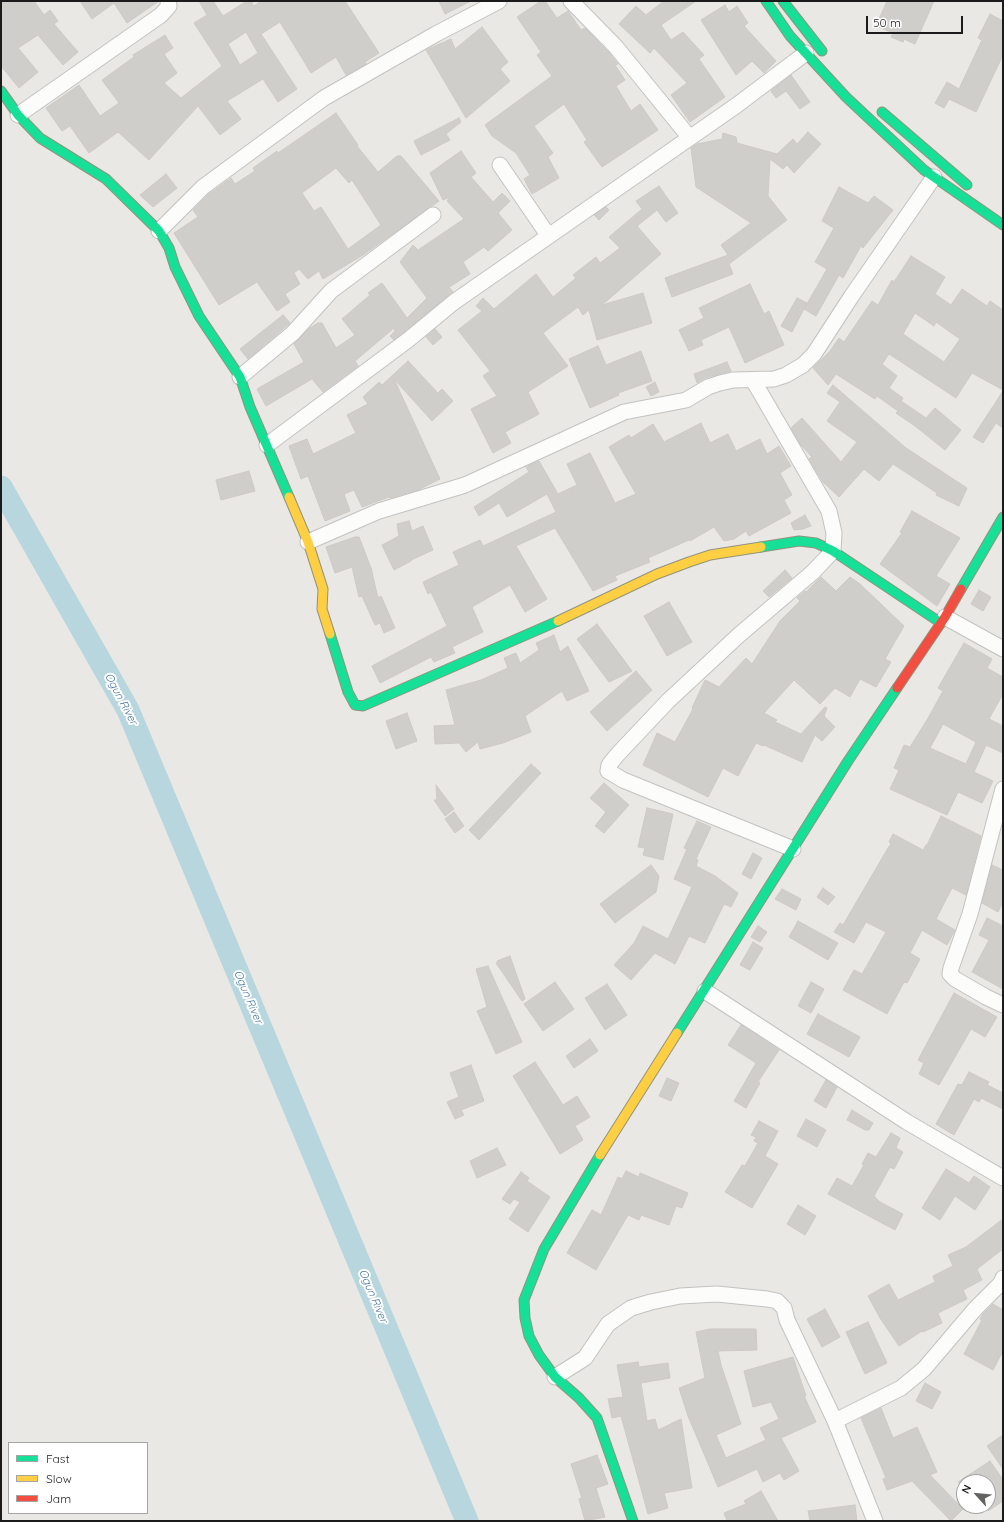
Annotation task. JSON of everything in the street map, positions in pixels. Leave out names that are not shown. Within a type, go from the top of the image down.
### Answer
[{"type":"street","points":[[18,115],[161,15],[169,6],[168,1]]},
{"type":"street","points":[[159,231],[203,188],[324,98],[436,34],[499,1]]},
{"type":"street","points":[[571,1],[616,47],[690,138]]},
{"type":"street","points":[[766,1],[790,36],[846,97],[924,170],[1003,225]]},
{"type":"street","points":[[783,1],[811,39],[826,56]]},
{"type":"street","points":[[267,445],[408,340],[454,302],[548,235],[737,105],[806,53]]},
{"type":"street","points":[[1,91],[18,115],[40,138],[106,179],[122,193],[159,231],[169,248],[175,267],[199,316],[240,378],[250,407],[308,542],[323,589],[322,609],[324,616],[348,692],[356,705],[363,706],[375,702],[465,663],[657,574],[688,562],[710,555],[799,541],[816,544],[833,551],[943,620],[1003,649]]},
{"type":"street","points":[[873,103],[928,153],[973,189]]},
{"type":"street","points":[[500,165],[548,235]]},
{"type":"street","points":[[308,542],[379,511],[465,485],[624,412],[686,400],[701,393],[708,387],[720,383],[774,379],[786,375],[803,365],[814,354],[851,296],[934,177]]},
{"type":"street","points":[[240,378],[293,333],[331,292],[433,215]]},
{"type":"street","points":[[753,380],[829,511],[834,533],[833,551],[813,572],[739,635],[668,701],[617,755],[609,765],[608,771],[623,780],[793,850]]},
{"type":"street","points":[[633,1521],[597,1418],[579,1398],[555,1377],[539,1355],[529,1336],[525,1318],[524,1300],[532,1276],[544,1249],[607,1144],[705,991],[848,761],[943,620],[1003,517]]},
{"type":"street","points":[[1003,789],[970,914],[950,974],[955,979],[1003,1005]]},
{"type":"street","points":[[705,991],[907,1122],[1003,1178]]},
{"type":"street","points":[[835,1422],[901,1388],[924,1369],[975,1309],[1001,1283],[1003,1278]]},
{"type":"street","points":[[555,1377],[585,1358],[608,1324],[631,1308],[680,1296],[717,1294],[777,1301],[784,1308],[787,1320],[835,1422],[875,1521]]},
{"type":"building","points":[[1,1],[34,1],[44,15],[50,10],[58,21],[54,24],[78,52],[63,65],[38,35],[18,48],[38,72],[19,88],[1,66]]},
{"type":"building","points":[[80,1],[159,1],[127,23],[114,3],[92,19]]},
{"type":"building","points":[[199,1],[213,1],[223,16],[247,1],[251,1],[254,6],[261,1],[345,1],[379,53],[365,62],[366,64],[346,75],[336,57],[311,73],[280,22],[261,34],[297,89],[278,102],[263,79],[227,101],[241,119],[220,135],[198,106],[149,160],[118,132],[89,153],[70,126],[62,131],[46,108],[79,85],[100,116],[119,103],[102,80],[134,57],[133,55],[165,35],[173,48],[164,54],[177,73],[164,83],[181,98],[222,66],[194,23],[207,15]],"holes":[[[246,32],[258,53],[240,65],[228,44]]]},
{"type":"building","points":[[439,1],[471,1],[445,14]]},
{"type":"building","points":[[541,1],[545,1],[557,18],[568,11],[581,30],[585,28],[609,53],[618,64],[615,65],[625,80],[616,86],[631,111],[640,104],[658,130],[602,167],[584,142],[587,140],[564,104],[534,126],[553,153],[548,157],[559,178],[532,194],[524,179],[530,175],[516,153],[492,136],[485,125],[552,76],[537,55],[541,52],[517,17]]},
{"type":"building","points":[[664,1],[696,1],[661,25],[671,40],[683,32],[704,55],[699,59],[725,97],[690,122],[671,95],[687,83],[654,48],[650,53],[619,24],[636,6],[646,15]]},
{"type":"building","points":[[887,1],[934,1],[915,44],[904,39],[903,42],[891,37],[893,33],[876,26]]},
{"type":"building","points":[[725,5],[729,12],[737,6],[748,23],[744,26],[776,61],[764,73],[752,61],[736,75],[701,20]]},
{"type":"building","points":[[990,14],[1003,21],[1003,55],[976,112],[949,99],[944,108],[935,103],[947,82],[959,89],[982,40],[978,38]]},
{"type":"building","points":[[482,27],[508,62],[500,69],[510,81],[466,118],[426,50],[451,39],[455,49]]},
{"type":"building","points":[[791,75],[810,102],[800,109],[786,91],[776,98],[771,91]]},
{"type":"building","points":[[336,113],[358,145],[357,146],[378,172],[397,156],[401,156],[439,201],[363,255],[323,279],[319,271],[308,279],[299,269],[294,273],[300,284],[285,294],[290,302],[277,311],[257,282],[219,305],[174,233],[198,217],[193,210],[209,194],[231,178],[235,184],[255,171],[253,168],[277,151],[278,153]],"holes":[[[336,168],[349,183],[352,180],[381,225],[348,249],[321,207],[314,211],[302,193]]]},
{"type":"building","points":[[459,118],[461,122],[446,134],[450,140],[421,155],[414,141]]},
{"type":"building","points":[[808,132],[821,144],[794,173],[787,165],[783,169],[770,159],[768,196],[787,220],[729,264],[733,274],[672,297],[665,278],[728,255],[721,245],[751,223],[696,187],[691,148],[697,144],[722,139],[723,133],[736,137],[737,143],[777,154],[793,139],[797,144]]},
{"type":"building","points":[[461,151],[476,173],[471,177],[493,202],[502,193],[510,201],[498,213],[512,230],[488,251],[484,247],[463,262],[470,274],[449,287],[453,292],[394,340],[390,336],[395,331],[394,328],[355,361],[358,366],[323,392],[312,379],[266,406],[257,389],[304,362],[294,344],[310,328],[318,323],[322,323],[336,348],[355,335],[342,319],[370,295],[368,293],[382,283],[407,318],[427,298],[400,262],[413,245],[418,250],[464,219],[447,201],[450,197],[443,200],[430,173]]},
{"type":"building","points":[[166,174],[177,188],[153,207],[140,195]]},
{"type":"building","points":[[659,186],[678,213],[666,222],[657,210],[637,226],[661,254],[602,305],[643,293],[652,323],[597,340],[589,310],[583,315],[578,307],[543,333],[568,366],[528,392],[539,414],[505,432],[511,443],[493,453],[471,409],[497,396],[483,376],[490,371],[458,330],[482,311],[476,306],[483,298],[494,309],[536,274],[553,297],[576,278],[573,275],[596,257],[600,263],[620,248],[609,237],[642,209],[636,201]]},
{"type":"building","points":[[839,187],[868,203],[874,196],[893,210],[863,248],[861,246],[843,278],[839,275],[816,316],[804,309],[827,269],[815,262],[834,228],[822,221]]},
{"type":"building","points":[[606,207],[609,210],[599,220],[594,215]]},
{"type":"building","points":[[911,256],[945,277],[935,294],[951,305],[962,289],[987,306],[990,301],[1003,310],[1003,390],[972,373],[956,398],[889,354],[882,364],[897,376],[889,388],[903,398],[901,401],[926,418],[935,408],[961,430],[945,450],[896,413],[898,411],[877,396],[875,399],[836,374],[828,385],[813,368],[830,351],[839,338],[844,342],[872,301],[878,305],[892,280],[894,282]],"holes":[[[915,313],[934,326],[936,322],[960,339],[944,362],[903,334]]]},
{"type":"building","points":[[750,284],[764,314],[769,311],[784,345],[745,363],[729,327],[701,340],[703,345],[689,351],[679,330],[704,318],[699,308]]},
{"type":"building","points":[[797,298],[807,303],[792,332],[781,326]]},
{"type":"building","points":[[283,315],[290,323],[248,359],[240,349]]},
{"type":"building","points":[[435,329],[442,337],[433,345],[426,337]]},
{"type":"building","points":[[598,346],[606,365],[641,351],[652,381],[618,393],[619,395],[590,408],[569,359]]},
{"type":"building","points":[[408,361],[438,393],[442,389],[453,401],[432,421],[394,379],[440,479],[418,490],[390,498],[389,497],[362,507],[354,490],[344,494],[350,511],[325,521],[308,476],[301,479],[289,446],[307,439],[313,454],[356,433],[347,415],[368,404],[363,397],[379,382],[382,385]]},
{"type":"building","points":[[727,362],[731,371],[705,378],[697,383],[694,374]]},
{"type":"building","points":[[655,382],[659,392],[651,396],[646,387]]},
{"type":"building","points":[[833,385],[906,448],[967,488],[959,506],[936,495],[937,493],[893,464],[879,481],[864,469],[839,497],[823,482],[809,459],[812,457],[800,444],[791,428],[802,418],[841,462],[857,442],[827,421],[840,402],[827,393]]},
{"type":"building","points":[[1003,391],[1003,428],[996,423],[983,443],[973,437]]},
{"type":"building","points":[[701,423],[710,443],[728,434],[736,451],[760,439],[767,454],[779,446],[791,466],[780,473],[792,495],[784,500],[791,513],[749,536],[746,531],[734,539],[724,541],[714,527],[690,541],[689,540],[648,558],[650,562],[615,576],[617,580],[593,591],[555,528],[516,546],[547,599],[525,612],[510,585],[472,607],[483,632],[452,647],[455,653],[434,662],[431,657],[380,683],[372,666],[447,626],[431,592],[428,594],[423,582],[459,565],[453,552],[480,540],[483,546],[556,512],[547,494],[507,517],[499,503],[479,516],[474,507],[529,472],[526,467],[539,461],[558,494],[577,485],[567,464],[590,453],[615,503],[636,494],[609,447],[629,435],[631,438],[653,424],[664,442]]},
{"type":"building","points":[[249,471],[255,491],[221,500],[216,480]]},
{"type":"building","points":[[912,511],[960,538],[936,576],[950,584],[937,606],[880,564],[902,533],[900,532]]},
{"type":"building","points":[[805,515],[811,526],[794,530],[791,523]]},
{"type":"building","points":[[409,521],[412,531],[423,526],[433,550],[394,570],[382,545],[399,536],[397,524]]},
{"type":"building","points":[[359,537],[371,568],[378,598],[381,596],[395,628],[384,633],[380,623],[375,625],[362,596],[359,597],[352,567],[335,573],[326,547]]},
{"type":"building","points":[[785,570],[792,578],[769,597],[763,591]]},
{"type":"building","points":[[821,577],[836,591],[850,577],[860,584],[904,626],[885,659],[891,662],[876,687],[860,679],[850,697],[835,688],[820,704],[794,680],[764,713],[777,720],[775,722],[801,734],[825,707],[827,708],[824,716],[835,727],[822,741],[815,735],[802,762],[764,745],[763,746],[756,743],[738,776],[723,768],[708,797],[643,765],[657,733],[675,742],[693,709],[692,708],[705,680],[719,687],[746,658],[752,664],[780,621],[800,601],[797,598],[805,591],[806,592]]},
{"type":"building","points":[[979,590],[991,597],[983,611],[971,604]]},
{"type":"building","points":[[669,602],[692,642],[667,656],[644,616]]},
{"type":"building","points":[[597,624],[632,671],[609,682],[577,639]]},
{"type":"building","points":[[554,635],[560,652],[568,646],[589,691],[567,701],[562,691],[525,716],[531,732],[503,743],[480,749],[478,742],[466,752],[459,743],[435,744],[434,726],[455,725],[446,690],[481,680],[508,668],[504,658],[516,653],[520,663],[539,650],[536,643]]},
{"type":"building","points":[[964,643],[992,659],[987,668],[1003,677],[1003,694],[989,719],[1003,726],[1003,753],[986,745],[974,772],[993,781],[982,803],[958,792],[947,815],[890,789],[899,770],[894,768],[904,745],[910,747],[927,720],[943,691],[938,688]],"holes":[[[943,724],[976,742],[966,764],[930,748]]]},
{"type":"building","points":[[636,671],[652,690],[607,731],[590,712]]},
{"type":"building","points":[[407,713],[417,741],[396,749],[386,721]]},
{"type":"building","points":[[531,764],[541,773],[479,840],[469,830]]},
{"type":"building","points":[[604,783],[629,805],[604,833],[595,826],[606,812],[590,798]]},
{"type":"building","points":[[436,785],[454,809],[445,816],[434,800],[437,800]]},
{"type":"building","points":[[647,808],[673,814],[663,860],[643,855],[645,848],[638,847]]},
{"type":"building","points":[[454,812],[464,826],[455,833],[445,819]]},
{"type":"building","points":[[941,816],[981,836],[966,895],[952,888],[936,919],[955,930],[947,945],[922,930],[910,953],[920,959],[907,983],[904,982],[887,1014],[843,990],[854,970],[862,974],[886,932],[866,922],[854,943],[834,932],[840,923],[843,925],[891,844],[889,842],[893,834],[923,850]]},
{"type":"building","points":[[697,821],[711,827],[696,859],[698,860],[696,866],[715,876],[738,893],[731,907],[724,904],[705,943],[689,936],[675,964],[655,953],[631,980],[614,965],[634,943],[643,926],[668,939],[692,887],[674,879],[687,849],[684,848]]},
{"type":"building","points":[[753,853],[762,858],[751,879],[742,874]]},
{"type":"building","points":[[651,865],[659,876],[656,892],[615,923],[600,904]]},
{"type":"building","points":[[992,865],[1003,870],[1003,902],[998,912],[982,903]]},
{"type":"building","points":[[823,888],[835,897],[828,905],[817,897]]},
{"type":"building","points":[[782,889],[801,899],[796,910],[775,899]]},
{"type":"building","points":[[987,918],[1003,926],[1003,989],[972,972],[989,940],[979,935]]},
{"type":"building","points":[[798,921],[838,943],[828,960],[789,937]]},
{"type":"building","points":[[758,926],[767,932],[760,942],[751,937]]},
{"type":"building","points":[[753,942],[763,948],[750,970],[740,965]]},
{"type":"building","points":[[510,956],[525,999],[522,1001],[496,963],[498,963],[497,961]]},
{"type":"building","points":[[488,966],[522,1042],[496,1054],[477,1011],[487,1007],[476,969]]},
{"type":"building","points":[[555,982],[574,1009],[543,1031],[524,1004]]},
{"type":"building","points":[[811,982],[824,989],[811,1013],[798,1006]]},
{"type":"building","points":[[607,984],[627,1015],[605,1030],[585,998]]},
{"type":"building","points":[[954,993],[997,1017],[985,1037],[971,1029],[939,1085],[919,1074],[924,1063],[918,1060]]},
{"type":"building","points":[[818,1014],[860,1037],[849,1057],[807,1034]]},
{"type":"building","points":[[741,1025],[779,1050],[758,1082],[760,1083],[746,1108],[734,1101],[756,1063],[728,1045]]},
{"type":"building","points":[[590,1039],[598,1051],[574,1068],[566,1056]]},
{"type":"building","points":[[535,1062],[563,1105],[577,1096],[590,1117],[575,1126],[583,1140],[560,1154],[513,1076]]},
{"type":"building","points":[[471,1065],[484,1101],[461,1110],[464,1115],[455,1119],[447,1102],[459,1097],[450,1073]]},
{"type":"building","points":[[969,1072],[989,1082],[987,1085],[1003,1093],[1003,1109],[981,1098],[979,1102],[974,1099],[954,1135],[936,1124],[958,1084],[962,1085]]},
{"type":"building","points":[[667,1078],[679,1083],[671,1101],[659,1096]]},
{"type":"building","points":[[826,1080],[837,1087],[826,1108],[814,1101]]},
{"type":"building","points":[[852,1110],[873,1123],[869,1130],[865,1130],[847,1120]]},
{"type":"building","points":[[806,1119],[826,1130],[817,1147],[797,1136]]},
{"type":"building","points":[[759,1121],[778,1131],[765,1156],[778,1164],[752,1208],[725,1192],[742,1165],[745,1166],[758,1143],[754,1141],[756,1137],[751,1135]]},
{"type":"building","points":[[891,1133],[900,1138],[896,1148],[903,1152],[894,1169],[890,1167],[874,1196],[880,1202],[903,1214],[895,1230],[828,1194],[837,1178],[852,1186],[864,1165],[862,1164],[868,1153],[876,1157]]},
{"type":"building","points":[[497,1148],[506,1165],[477,1178],[470,1161]]},
{"type":"building","points":[[946,1169],[969,1183],[974,1176],[990,1187],[975,1210],[955,1196],[940,1220],[922,1208]]},
{"type":"building","points":[[626,1171],[639,1177],[640,1173],[688,1193],[682,1208],[676,1206],[669,1225],[641,1215],[639,1220],[628,1215],[596,1270],[567,1253],[592,1210],[601,1215],[618,1177],[622,1179]]},
{"type":"building","points":[[521,1172],[529,1178],[527,1181],[550,1197],[528,1232],[509,1219],[520,1202],[514,1199],[510,1204],[502,1199]]},
{"type":"building","points":[[798,1205],[816,1216],[805,1235],[787,1224]]},
{"type":"building","points":[[1003,1219],[1003,1249],[977,1269],[982,1280],[963,1290],[967,1299],[938,1313],[942,1323],[923,1332],[922,1331],[899,1346],[880,1318],[868,1296],[889,1284],[898,1300],[935,1282],[933,1276],[953,1266],[948,1255],[966,1247]]},
{"type":"building","points":[[993,1304],[1003,1310],[1003,1351],[993,1370],[964,1354],[982,1320],[980,1319]]},
{"type":"building","points":[[825,1309],[840,1337],[822,1347],[807,1319]]},
{"type":"building","points":[[868,1322],[887,1363],[865,1374],[846,1332]]},
{"type":"building","points":[[710,1329],[756,1329],[757,1350],[718,1351],[721,1365],[741,1424],[716,1435],[726,1458],[766,1440],[760,1428],[779,1419],[771,1402],[753,1407],[744,1371],[793,1357],[806,1396],[804,1396],[816,1422],[781,1438],[799,1471],[784,1480],[780,1473],[763,1482],[757,1469],[718,1487],[688,1416],[679,1388],[705,1378],[696,1332]]},
{"type":"building","points":[[638,1362],[639,1367],[668,1363],[670,1378],[641,1383],[647,1421],[655,1419],[658,1430],[681,1419],[692,1488],[664,1493],[668,1508],[648,1514],[621,1416],[612,1418],[608,1399],[623,1397],[617,1365]]},
{"type":"building","points":[[925,1383],[941,1392],[932,1409],[916,1401]]},
{"type":"building","points":[[881,1408],[893,1438],[917,1427],[937,1472],[930,1475],[956,1502],[956,1514],[958,1514],[951,1521],[912,1481],[887,1490],[883,1479],[886,1478],[861,1418]]},
{"type":"building","points":[[1003,1435],[1003,1469],[987,1446]]},
{"type":"building","points":[[597,1455],[608,1484],[596,1488],[605,1517],[585,1521],[579,1499],[582,1498],[571,1464]]},
{"type":"building","points":[[990,1461],[1003,1480],[1003,1501],[996,1506],[996,1474],[970,1474]]},
{"type":"building","points":[[761,1491],[778,1521],[727,1521],[724,1513],[746,1504],[744,1501]]},
{"type":"building","points":[[855,1505],[857,1521],[810,1521],[808,1511]]},
{"type":"waterway","name":"Ogun River","points":[[1,487],[128,710],[467,1521]]},
{"type":"traffic: fast","points":[[766,1],[790,36],[846,97],[924,170],[1003,225]]},
{"type":"traffic: fast","points":[[783,1],[822,51]]},
{"type":"traffic: fast","points":[[1,91],[18,115],[40,138],[106,179],[159,231],[169,248],[175,267],[199,316],[240,377],[250,407],[289,497]]},
{"type":"traffic: fast","points":[[882,112],[967,185]]},
{"type":"traffic: fast","points":[[961,589],[1003,517]]},
{"type":"traffic: fast","points":[[761,547],[799,541],[816,543],[833,551],[941,623]]},
{"type":"traffic: fast","points":[[330,634],[348,692],[355,705],[363,706],[558,621]]},
{"type":"traffic: fast","points":[[677,1033],[848,761],[897,688]]},
{"type":"traffic: fast","points":[[600,1155],[544,1249],[524,1300],[525,1318],[529,1336],[539,1355],[555,1377],[579,1398],[597,1418],[633,1521]]},
{"type":"traffic: slow","points":[[289,497],[308,542],[323,589],[322,609],[330,634]]},
{"type":"traffic: slow","points":[[558,621],[657,574],[689,562],[710,555],[761,547]]},
{"type":"traffic: slow","points":[[600,1155],[677,1033]]},
{"type":"traffic: jam","points":[[897,688],[945,617],[961,589]]}]
